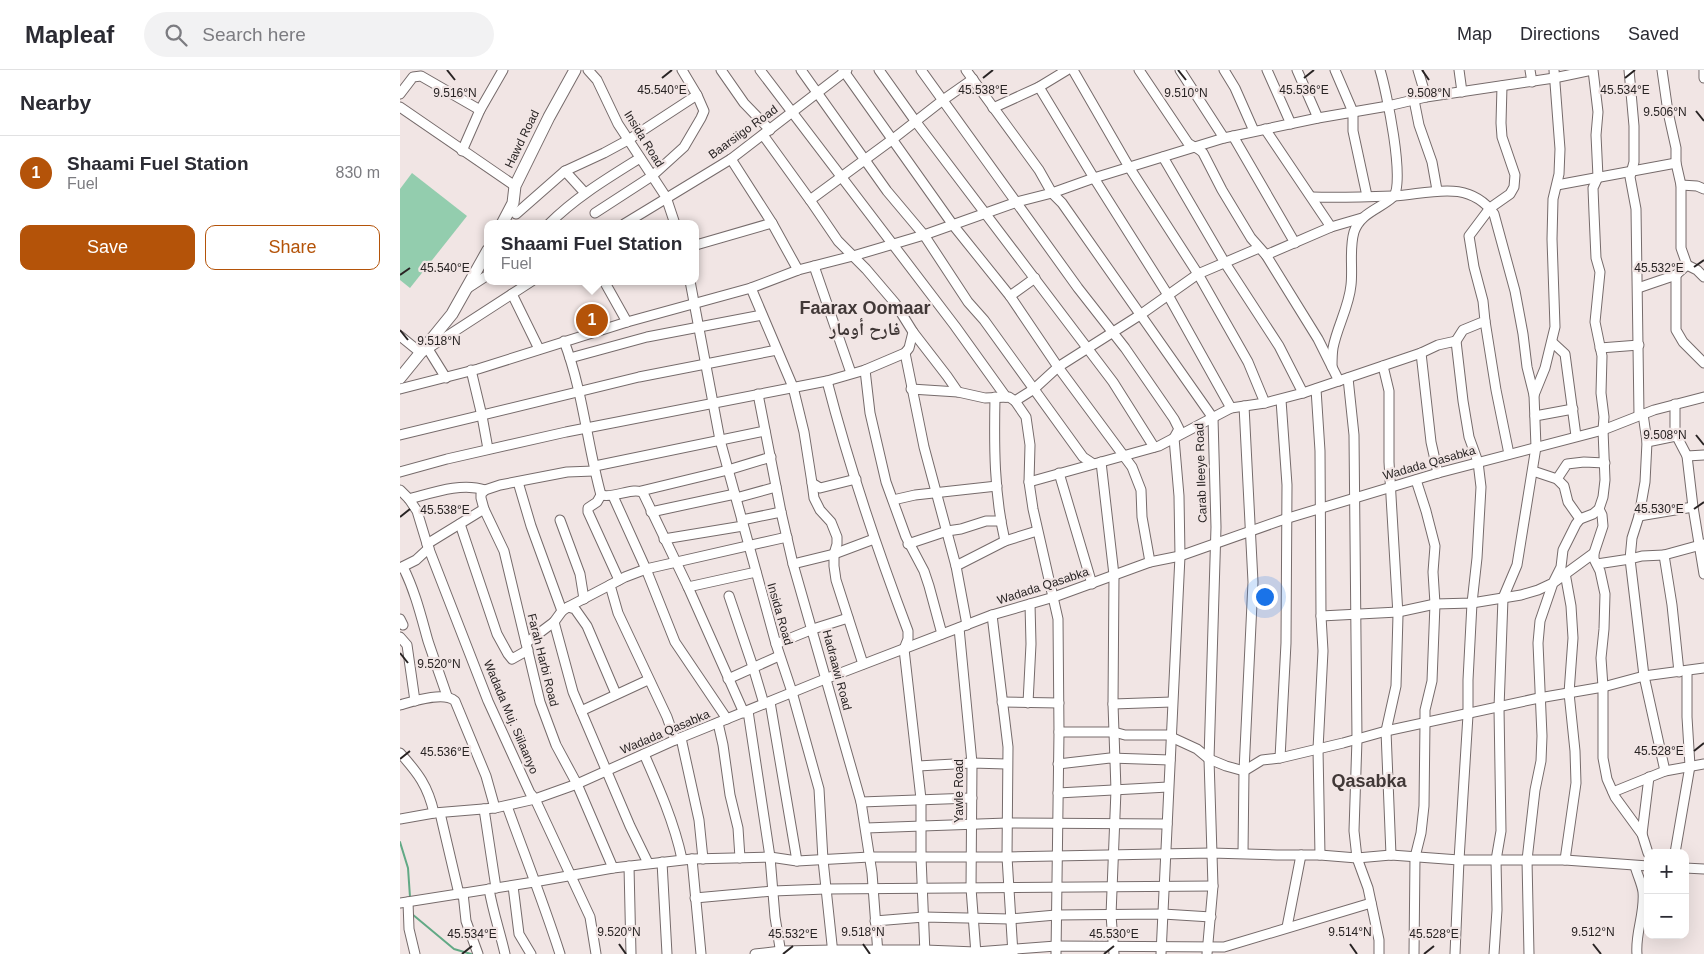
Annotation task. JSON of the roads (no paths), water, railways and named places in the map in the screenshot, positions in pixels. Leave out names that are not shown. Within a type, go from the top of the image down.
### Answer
[{"type":"main road","name":"Hawd Road","points":[[505,220],[515,208],[515,186],[549,116],[575,70]]},
{"type":"main road","points":[[400,378],[424,351],[452,314],[484,258]]},
{"type":"street","points":[[462,150],[480,110],[503,70]]},
{"type":"street","name":"Insida Road","points":[[588,70],[597,80],[618,124],[666,197],[674,220]]},
{"type":"street","points":[[595,213],[652,176],[684,147],[704,111],[682,70]]},
{"type":"street","points":[[721,70],[766,132],[838,242],[853,256],[902,313],[913,332],[948,376],[958,392]]},
{"type":"street","points":[[760,70],[894,244],[1006,396],[1016,401],[1026,417],[1030,445],[1029,482],[1037,531],[1058,619],[1060,647],[1056,950]]},
{"type":"street","points":[[801,70],[893,198],[924,235],[968,302],[984,320],[1083,457],[1097,463]]},
{"type":"street","points":[[879,70],[984,213],[1113,382],[1154,447]]},
{"type":"street","points":[[921,70],[1078,288],[1113,332],[1179,429],[1174,438],[1179,496],[1180,556],[1161,950]]},
{"type":"street","name":"Carab Ileeye Road","points":[[966,70],[1039,170],[1052,193],[1062,203],[1213,418],[1216,527],[1209,759],[1213,886],[1208,950]]},
{"type":"street","points":[[994,108],[1039,87],[1067,70]]},
{"type":"street","points":[[1073,70],[1129,167],[1198,274],[1248,362],[1265,403]]},
{"type":"street","points":[[1139,70],[1183,137],[1193,148],[1199,148],[1204,153],[1222,190],[1251,238],[1263,252],[1318,339],[1339,381]]},
{"type":"street","points":[[1180,70],[1228,137],[1295,243]]},
{"type":"street","points":[[1224,70],[1235,88],[1254,131]]},
{"type":"street","points":[[1267,70],[1291,124]]},
{"type":"street","points":[[1296,70],[1318,118]]},
{"type":"street","points":[[1335,70],[1352,112],[1353,131],[1367,196]]},
{"type":"street","points":[[1016,401],[1034,389],[1058,367],[1140,315],[1198,274],[1225,263],[1295,243],[1331,227],[1362,218],[1394,196],[1397,186],[1394,134],[1380,70]]},
{"type":"street","points":[[1418,70],[1426,97]]},
{"type":"street","points":[[1459,70],[1462,92]]},
{"type":"street","points":[[1530,70],[1532,82]]},
{"type":"street","points":[[400,389],[497,363],[670,309],[751,288],[798,270],[924,235],[1017,202],[1052,193],[1094,178],[1228,137],[1426,97],[1532,82],[1554,74],[1593,70],[1598,112],[1596,135],[1598,177],[1593,188],[1596,258],[1600,272],[1595,322],[1602,361],[1601,393],[1604,417],[1605,463],[1603,498],[1599,509],[1593,514],[1580,519],[1571,532],[1563,550],[1560,567],[1540,621],[1538,643],[1542,736],[1541,761],[1535,790],[1527,860],[1529,954]]},
{"type":"street","points":[[1629,70],[1634,126],[1634,162],[1630,177],[1636,208],[1641,414],[1647,442],[1645,482],[1639,516],[1632,538],[1630,559],[1644,676],[1664,771]]},
{"type":"street","points":[[1662,70],[1681,185],[1681,248],[1687,265],[1702,271]]},
{"type":"street","points":[[1704,70],[1704,78]]},
{"type":"street","points":[[845,71],[953,225],[1010,296],[1058,367],[1132,468],[1141,490],[1142,517],[1150,562]]},
{"type":"street","name":"Baarsiigo Road","points":[[630,220],[731,158],[845,71]]},
{"type":"street","points":[[1534,395],[1545,368],[1555,327],[1552,240],[1553,199],[1559,174],[1560,149],[1558,101],[1554,74]]},
{"type":"street","points":[[400,94],[413,77],[421,76],[480,110]]},
{"type":"street","points":[[810,200],[864,159],[894,140],[943,100],[973,80]]},
{"type":"street","points":[[1502,86],[1500,123],[1502,137],[1514,175],[1514,187],[1510,194],[1490,208],[1468,238],[1483,301],[1496,390],[1509,454]]},
{"type":"street","points":[[1039,87],[1168,295],[1231,408]]},
{"type":"street","points":[[520,220],[515,208],[565,171],[597,157],[628,140],[697,95]]},
{"type":"street","points":[[1414,100],[1419,125],[1432,162],[1437,190]]},
{"type":"street","points":[[400,109],[515,186]]},
{"type":"street","points":[[1266,129],[1331,227]]},
{"type":"street","points":[[1163,157],[1225,263],[1279,346],[1303,393]]},
{"type":"street","points":[[553,220],[585,193],[640,158]]},
{"type":"street","points":[[731,158],[772,223],[798,270]]},
{"type":"street","points":[[1557,184],[1676,163]]},
{"type":"street","points":[[565,171],[585,193]]},
{"type":"street","points":[[1681,185],[1704,188]]},
{"type":"street","points":[[1312,197],[1394,196],[1437,190],[1453,190],[1467,193],[1490,208],[1494,214],[1515,291],[1523,334],[1526,367],[1534,395],[1536,447],[1517,565],[1503,598],[1499,708],[1502,831],[1496,860],[1497,910],[1494,954]]},
{"type":"street","points":[[1320,211],[1328,198]]},
{"type":"street","points":[[1332,367],[1333,347],[1352,285],[1351,258],[1354,232],[1362,218]]},
{"type":"street","points":[[699,244],[772,223]]},
{"type":"street","points":[[838,242],[838,260]]},
{"type":"street","points":[[1638,288],[1676,275],[1687,265]]},
{"type":"street","points":[[814,266],[851,374]]},
{"type":"street","points":[[1676,275],[1676,330],[1683,342],[1704,363]]},
{"type":"street","points":[[468,288],[484,278]]},
{"type":"street","points":[[1010,296],[1035,278]]},
{"type":"street","points":[[424,351],[526,285]]},
{"type":"street","points":[[606,285],[627,322]]},
{"type":"street","name":"Insida Road","points":[[691,285],[720,440],[779,656],[792,692],[819,789],[823,860],[833,952]]},
{"type":"street","points":[[751,288],[793,387],[804,432],[814,498],[820,510],[835,529],[837,544],[834,554],[834,566],[836,580],[863,664]]},
{"type":"street","points":[[512,294],[540,349]]},
{"type":"street","points":[[570,358],[647,337],[762,315]]},
{"type":"street","points":[[1455,954],[1472,603],[1477,558],[1480,486],[1478,462],[1469,437],[1456,341],[1463,330],[1485,321]]},
{"type":"street","points":[[400,472],[488,449],[828,381],[865,370],[905,353],[909,348],[913,332]]},
{"type":"street","points":[[400,336],[424,351],[446,378]]},
{"type":"street","points":[[564,341],[580,392],[601,495],[597,502],[588,510],[619,580]]},
{"type":"street","points":[[1029,482],[1154,447],[1231,408],[1280,400],[1456,341]]},
{"type":"street","points":[[1552,342],[1565,354],[1576,436]]},
{"type":"street","points":[[1600,348],[1638,345]]},
{"type":"street","points":[[400,435],[679,368],[777,350]]},
{"type":"street","name":"Yawle Road","points":[[905,353],[924,447],[956,566],[963,626],[972,762],[970,888],[976,953]]},
{"type":"street","points":[[1421,353],[1431,442],[1438,473]]},
{"type":"street","points":[[1384,366],[1389,391],[1390,488],[1398,612],[1396,686],[1386,731],[1391,855]]},
{"type":"street","points":[[471,370],[488,449]]},
{"type":"street","points":[[865,370],[870,413],[886,482],[908,544],[926,578],[942,634]]},
{"type":"street","points":[[1348,378],[1354,435],[1357,739],[1354,831],[1357,858],[1371,903],[1379,940],[1379,954]]},
{"type":"street","points":[[828,381],[845,450],[856,479],[874,540],[908,631],[908,638],[904,649],[921,799],[925,952]]},
{"type":"street","points":[[912,389],[958,392],[986,398],[1006,396]]},
{"type":"street","points":[[1316,389],[1320,451],[1323,651],[1318,749],[1320,854]]},
{"type":"street","name":"Hadraawi Road","points":[[758,394],[786,537],[861,802],[870,858],[878,952]]},
{"type":"street","points":[[996,397],[994,433],[997,486],[1005,541]]},
{"type":"street","name":"Wadada Qasabka","points":[[400,819],[437,813],[495,808],[535,799],[577,784],[678,739],[792,692],[992,615],[1054,598],[1150,562],[1180,556],[1285,519],[1438,473],[1603,430],[1641,414],[1704,397]]},
{"type":"street","points":[[1280,400],[1287,486],[1285,519],[1286,643],[1280,758]]},
{"type":"street","points":[[1675,404],[1676,436],[1686,456],[1693,507],[1702,544],[1704,574]]},
{"type":"street","points":[[1244,406],[1253,582],[1244,771],[1244,853]]},
{"type":"street","points":[[1535,416],[1573,409]]},
{"type":"street","points":[[409,499],[431,493],[472,487],[485,490],[567,472],[595,469],[765,431]]},
{"type":"street","points":[[1647,442],[1676,436]]},
{"type":"street","points":[[1686,456],[1704,455]]},
{"type":"street","points":[[601,495],[613,496],[637,490],[641,491],[728,470],[771,457]]},
{"type":"street","points":[[1557,480],[1567,464],[1584,462],[1605,463]]},
{"type":"street","points":[[1097,463],[1114,575],[1113,704],[1116,790],[1111,915],[1114,950]]},
{"type":"street","points":[[1533,471],[1557,480],[1564,486],[1568,502],[1580,519]]},
{"type":"street","points":[[1058,473],[1092,584]]},
{"type":"street","points":[[812,483],[818,488],[824,488],[856,479]]},
{"type":"street","points":[[1414,954],[1415,857],[1421,833],[1424,806],[1425,710],[1432,681],[1435,604],[1433,572],[1435,546],[1416,480]]},
{"type":"street","points":[[518,482],[534,534],[565,609]]},
{"type":"street","points":[[893,500],[914,495],[938,494],[997,486]]},
{"type":"street","points":[[651,512],[776,487]]},
{"type":"street","points":[[447,696],[428,642],[416,597],[402,568],[416,560],[428,546],[484,509],[481,494],[485,490]]},
{"type":"street","points":[[641,491],[688,587],[728,679],[746,712],[770,857],[775,917],[781,953]]},
{"type":"street","name":"Wadada Muj. Siilaanyo","points":[[400,492],[409,499],[417,511],[428,546],[488,701],[590,917],[596,954]]},
{"type":"street","points":[[613,496],[646,569],[675,642],[723,721],[723,745],[730,795],[738,828],[740,858]]},
{"type":"street","points":[[1639,516],[1693,507]]},
{"type":"street","name":"Farah Harbi Road","points":[[484,509],[504,551],[547,724],[577,784],[613,868]]},
{"type":"street","points":[[1599,509],[1602,515],[1603,526],[1594,553],[1594,559],[1605,594],[1601,658],[1603,758],[1607,779],[1618,804],[1642,834],[1647,849]]},
{"type":"street","points":[[664,539],[743,523],[781,512]]},
{"type":"street","points":[[560,520],[580,574],[584,598]]},
{"type":"street","points":[[908,544],[947,531],[961,529],[986,521],[1001,520]]},
{"type":"street","points":[[460,524],[497,634],[512,658],[527,647],[565,609],[619,580],[646,569],[676,564],[786,537]]},
{"type":"street","points":[[956,566],[1005,541],[1037,531]]},
{"type":"street","points":[[793,564],[834,554],[874,540]]},
{"type":"street","points":[[1597,564],[1642,556],[1664,555],[1702,544]]},
{"type":"street","points":[[1321,616],[1398,612],[1435,604],[1472,603],[1538,590],[1553,583],[1564,573],[1594,553]]},
{"type":"street","points":[[1664,555],[1683,672],[1690,766],[1676,849]]},
{"type":"street","points":[[688,587],[756,572]]},
{"type":"street","points":[[1564,573],[1571,606],[1573,638],[1569,693],[1576,783],[1565,860]]},
{"type":"street","points":[[610,585],[618,613],[648,680],[678,739],[699,820],[703,859]]},
{"type":"street","points":[[728,596],[767,703],[797,861]]},
{"type":"street","points":[[1028,703],[1031,644],[1030,604]]},
{"type":"street","points":[[565,609],[575,610],[587,626],[616,694]]},
{"type":"street","points":[[992,615],[1008,747],[1006,764],[1007,858],[1012,951]]},
{"type":"street","points":[[776,644],[813,629],[848,618]]},
{"type":"street","points":[[554,622],[573,692],[648,863]]},
{"type":"street","points":[[400,637],[407,645],[415,701]]},
{"type":"street","points":[[728,679],[779,656]]},
{"type":"street","points":[[1059,732],[1114,732],[1125,735],[1170,736],[1197,749],[1209,759],[1244,771],[1262,760],[1280,758],[1386,731],[1468,715],[1540,698],[1603,687],[1644,676],[1704,668]]},
{"type":"street","points":[[582,711],[648,680]]},
{"type":"street","points":[[400,705],[415,701],[451,697],[457,704],[486,776],[495,808]]},
{"type":"street","points":[[1002,702],[1059,703]]},
{"type":"street","points":[[1113,704],[1172,702]]},
{"type":"street","points":[[400,753],[422,779],[437,813],[461,894],[466,921],[478,954]]},
{"type":"street","points":[[644,754],[668,810],[677,835],[682,859]]},
{"type":"street","points":[[1058,764],[1110,758],[1115,760],[1170,760]]},
{"type":"street","points":[[918,766],[972,762],[1006,764]]},
{"type":"street","points":[[1613,792],[1664,771],[1704,764]]},
{"type":"street","points":[[1642,834],[1650,777]]},
{"type":"street","points":[[1058,793],[1168,787]]},
{"type":"street","points":[[861,802],[972,798]]},
{"type":"street","points":[[507,806],[547,913],[560,954]]},
{"type":"street","points":[[484,809],[493,889],[492,908],[505,954]]},
{"type":"street","points":[[866,828],[1007,823],[1167,824]]},
{"type":"street","points":[[415,954],[409,929],[408,902],[613,868],[682,859],[770,857],[797,861],[921,856],[1007,858],[1244,853],[1320,854],[1357,858],[1391,855],[1459,860],[1565,860],[1644,866]]},
{"type":"street","points":[[1287,928],[1301,855]]},
{"type":"street","points":[[692,859],[701,954]]},
{"type":"street","points":[[662,862],[667,954]]},
{"type":"street","points":[[629,866],[631,954]]},
{"type":"street","points":[[1635,866],[1643,890],[1641,920],[1637,937],[1638,954]]},
{"type":"street","points":[[1689,868],[1704,869]]},
{"type":"street","points":[[513,886],[519,934],[531,954]]},
{"type":"street","points":[[696,898],[773,891],[826,889],[1213,886]]},
{"type":"street","points":[[755,954],[1208,950],[1237,944],[1371,903]]},
{"type":"street","points":[[875,920],[924,917],[1010,919],[1056,915],[1163,914],[1211,917]]},
{"type":"waterway","points":[[400,842],[408,868],[410,897]]},
{"type":"waterway","points":[[412,914],[454,949],[471,954]]},
{"type":"place","name":"Shaami Fuel Station","points":[[592,320]]},
{"type":"district","name":"Faarax Oomaar فارح أومار","points":[[865,318]]},
{"type":"district","name":"Qasabka","points":[[1369,781]]}]
